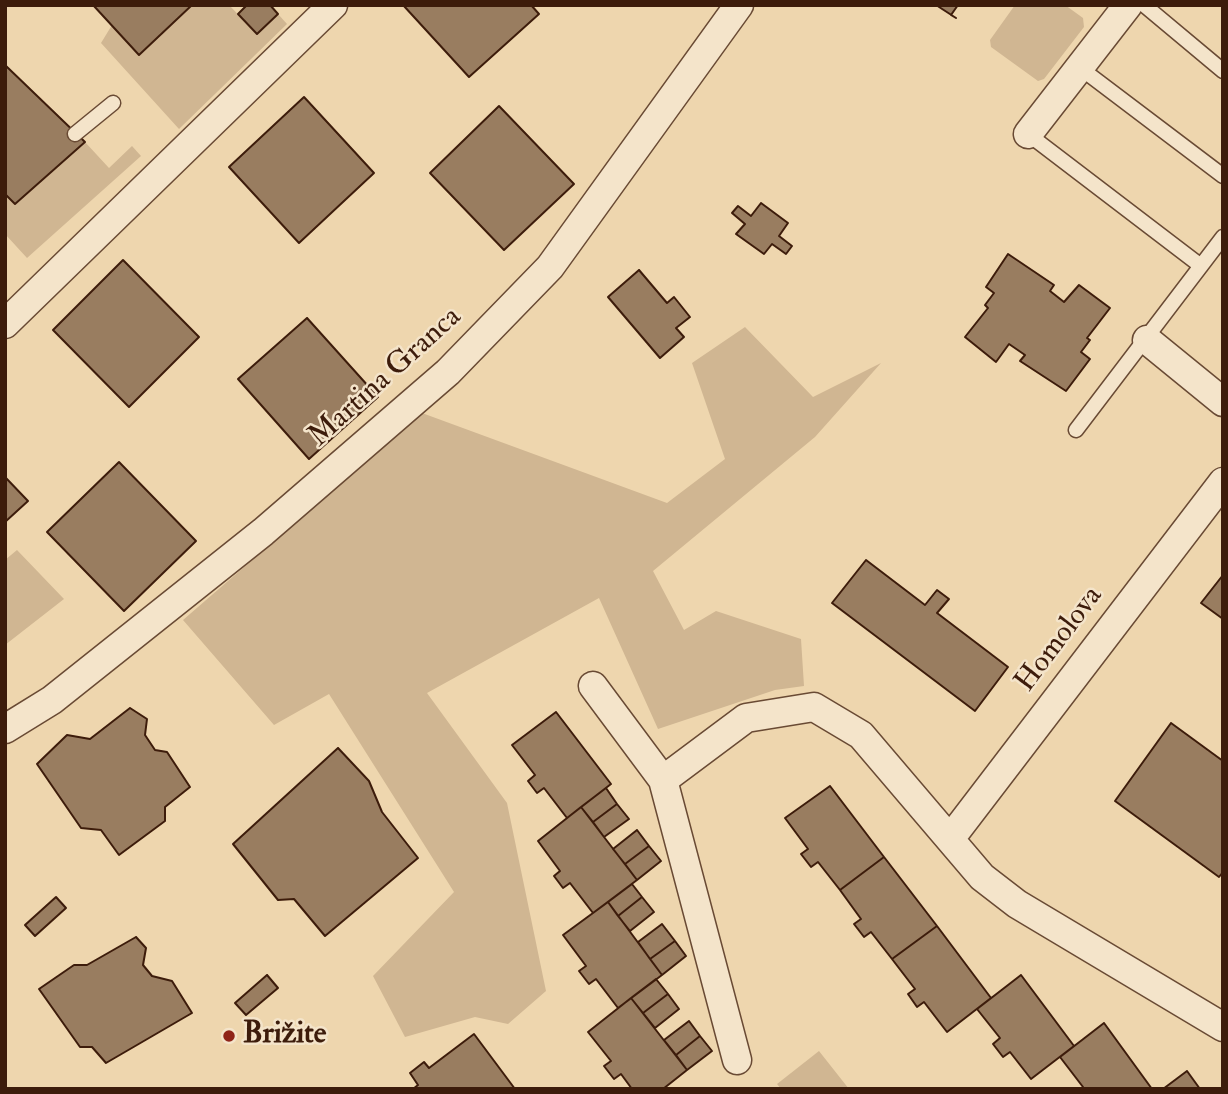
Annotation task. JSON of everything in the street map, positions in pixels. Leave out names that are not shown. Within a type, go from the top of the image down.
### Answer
[{"type":"street","points":[[5,324],[333,5]]},
{"type":"street","name":"Martina Granca","points":[[5,729],[52,700],[263,532],[448,372],[550,267],[739,5]]},
{"type":"street","points":[[1028,134],[1128,5]]},
{"type":"street","points":[[1146,340],[1223,402]]},
{"type":"street","name":"Homolova","points":[[950,839],[1223,482]]},
{"type":"street","points":[[593,686],[663,780],[737,1060]]},
{"type":"street","points":[[663,780],[746,718],[814,707],[861,735],[982,877],[1017,904],[1223,1027]]},
{"type":"lane","points":[[1144,5],[1223,71]]},
{"type":"lane","points":[[1079,67],[1223,176]]},
{"type":"lane","points":[[75,134],[113,103]]},
{"type":"lane","points":[[1028,134],[1201,266]]},
{"type":"lane","points":[[1076,430],[1223,237]]},
{"type":"shaded area","points":[[192,5],[229,5],[257,34],[278,14],[287,24],[179,129],[101,43],[112,25],[139,55]]},
{"type":"shaded area","points":[[1015,5],[1065,5],[1083,18],[1084,27],[1044,79],[1038,81],[991,47],[990,40]]},
{"type":"shaded area","points":[[85,142],[109,168],[132,146],[141,156],[27,258],[5,234],[5,194],[15,204]]},
{"type":"shaded area","points":[[745,327],[813,397],[881,363],[815,437],[653,571],[684,630],[716,611],[801,639],[804,686],[775,690],[658,729],[599,598],[427,693],[507,803],[546,991],[508,1024],[475,1017],[405,1037],[373,976],[454,892],[329,694],[274,725],[183,620],[422,413],[667,503],[725,459],[692,363]]},
{"type":"shaded area","points":[[17,550],[64,599],[5,645],[5,560]]},
{"type":"shaded area","points":[[819,1051],[849,1089],[781,1089],[777,1084]]},
{"type":"building","points":[[93,5],[192,5],[139,55]]},
{"type":"building","points":[[247,5],[270,5],[278,14],[257,34],[238,14]]},
{"type":"building","points":[[403,5],[531,5],[539,14],[469,77]]},
{"type":"building","points":[[936,5],[958,5],[951,15]]},
{"type":"building","points":[[5,65],[85,142],[15,204],[5,194]]},
{"type":"building","points":[[304,97],[374,173],[299,243],[229,167]]},
{"type":"building","points":[[499,106],[574,184],[504,250],[430,173]]},
{"type":"building","points":[[761,203],[788,223],[779,236],[792,246],[786,254],[772,244],[764,254],[736,234],[745,224],[732,213],[738,206],[751,216]]},
{"type":"building","points":[[1008,254],[1054,285],[1050,291],[1064,302],[1079,285],[1110,308],[1087,338],[1090,340],[1081,352],[1090,359],[1066,391],[1020,361],[1025,355],[1009,344],[996,362],[965,337],[988,308],[985,305],[994,293],[986,287]]},
{"type":"building","points":[[123,260],[199,337],[129,407],[53,330]]},
{"type":"building","points":[[639,270],[667,303],[674,297],[690,317],[676,328],[684,337],[660,358],[608,297]]},
{"type":"building","points":[[307,318],[378,397],[309,459],[238,379]]},
{"type":"building","points":[[119,462],[196,541],[124,611],[47,532]]},
{"type":"building","points":[[5,477],[28,501],[5,522]]},
{"type":"building","points":[[866,560],[925,605],[937,590],[949,599],[937,613],[1008,667],[975,711],[832,603]]},
{"type":"building","points":[[1223,575],[1223,619],[1201,603]]},
{"type":"building","points":[[130,708],[147,719],[145,735],[155,750],[167,752],[190,787],[165,807],[165,821],[119,855],[101,830],[81,828],[37,764],[67,735],[90,739]]},
{"type":"building","points":[[556,712],[611,784],[567,818],[544,788],[537,793],[528,781],[535,775],[512,745]]},
{"type":"building","points":[[1171,723],[1223,761],[1223,872],[1219,877],[1115,801]]},
{"type":"building","points":[[338,748],[369,781],[382,812],[418,858],[325,936],[294,899],[278,900],[233,844]]},
{"type":"building","points":[[830,786],[884,857],[840,890],[818,862],[811,867],[801,854],[808,849],[785,818]]},
{"type":"building","points":[[606,788],[617,804],[593,822],[581,807]]},
{"type":"building","points":[[617,804],[629,819],[604,837],[593,822]]},
{"type":"building","points":[[581,807],[637,880],[593,913],[570,883],[563,888],[554,876],[560,871],[538,841]]},
{"type":"building","points":[[637,830],[649,846],[625,864],[613,849]]},
{"type":"building","points":[[649,846],[661,861],[637,880],[625,864]]},
{"type":"building","points":[[884,857],[937,926],[892,959],[871,932],[864,937],[854,924],[861,919],[840,890]]},
{"type":"building","points":[[632,884],[642,897],[618,916],[608,902]]},
{"type":"building","points":[[56,897],[66,908],[35,936],[25,925]]},
{"type":"building","points":[[642,897],[654,912],[630,931],[618,916]]},
{"type":"building","points":[[608,902],[662,975],[618,1008],[596,979],[589,984],[579,971],[586,966],[563,935]]},
{"type":"building","points":[[662,924],[675,941],[650,959],[638,942]]},
{"type":"building","points":[[937,926],[991,998],[947,1032],[924,1002],[917,1007],[908,994],[915,989],[892,959]]},
{"type":"building","points":[[136,937],[146,948],[143,965],[152,976],[172,981],[192,1013],[106,1063],[92,1047],[80,1047],[39,989],[74,965],[87,965]]},
{"type":"building","points":[[675,941],[686,956],[662,975],[650,959]]},
{"type":"building","points":[[267,975],[278,988],[246,1015],[235,1003]]},
{"type":"building","points":[[1021,975],[1074,1046],[1031,1079],[1010,1052],[1003,1057],[993,1044],[1000,1038],[977,1009]]},
{"type":"building","points":[[656,979],[668,994],[643,1013],[631,998]]},
{"type":"building","points":[[668,994],[679,1009],[655,1028],[643,1013]]},
{"type":"building","points":[[631,998],[687,1070],[663,1089],[632,1089],[621,1074],[614,1079],[604,1066],[611,1061],[588,1032]]},
{"type":"building","points":[[689,1021],[700,1036],[676,1055],[664,1040]]},
{"type":"building","points":[[1104,1023],[1152,1089],[1080,1089],[1083,1087],[1060,1057]]},
{"type":"building","points":[[474,1034],[515,1089],[413,1089],[418,1085],[410,1073],[424,1062],[429,1068]]},
{"type":"building","points":[[700,1036],[712,1051],[687,1070],[676,1055]]},
{"type":"building","points":[[1187,1071],[1200,1089],[1163,1089]]},
{"type":"place","name":"Brižite","points":[[229,1036]]}]
